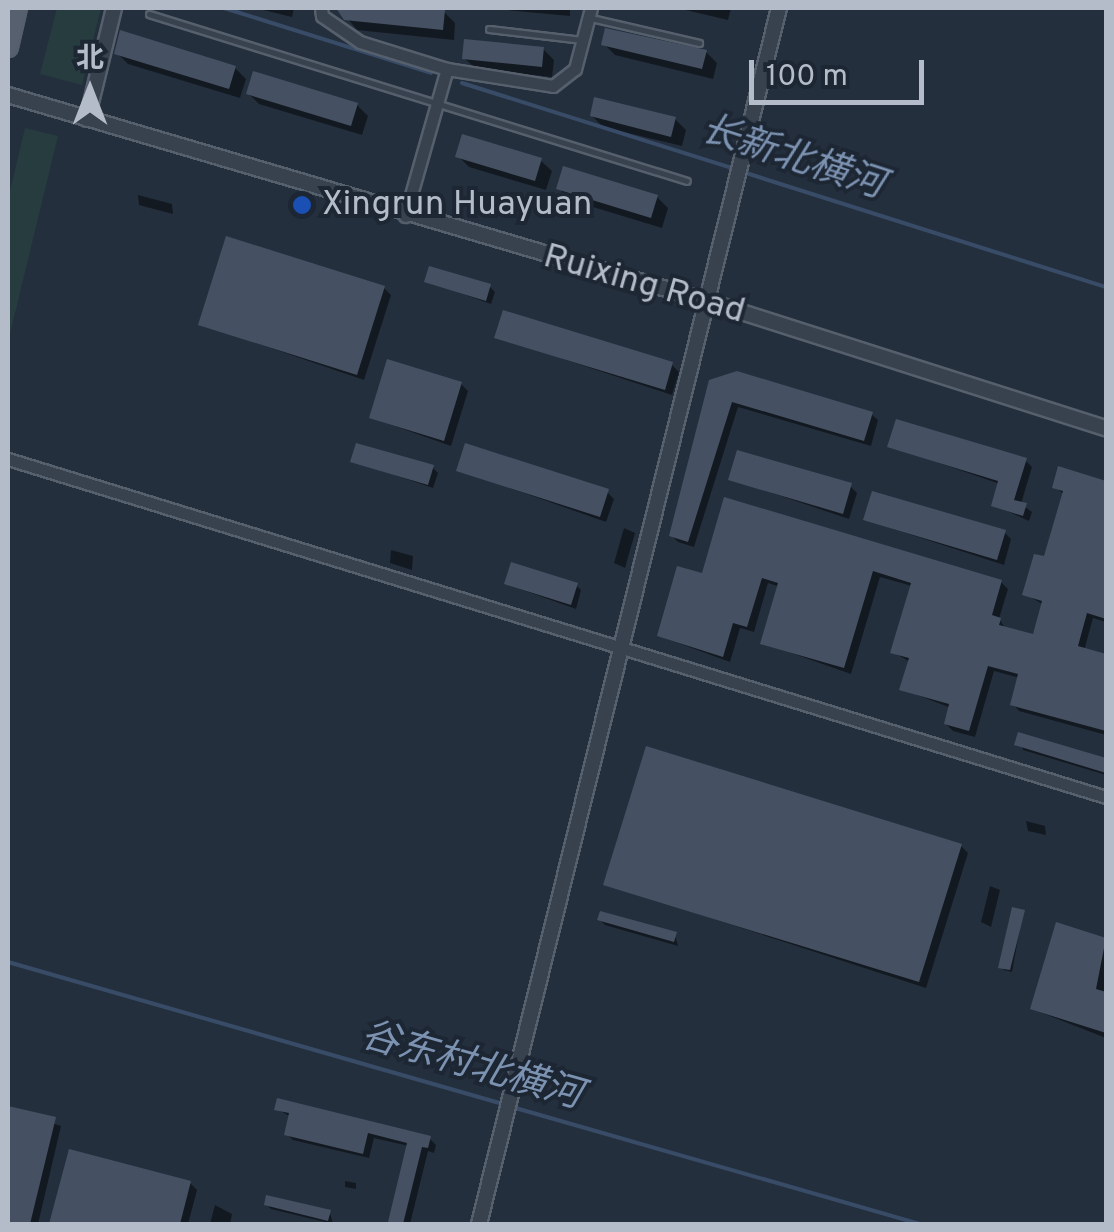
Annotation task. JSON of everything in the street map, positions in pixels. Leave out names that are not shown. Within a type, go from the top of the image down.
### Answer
[{"type":"main road","points":[[8,47],[17,8]]},
{"type":"street","points":[[87,119],[114,8]]},
{"type":"street","points":[[321,8],[322,16],[360,42],[447,69],[554,86],[575,69],[589,12]]},
{"type":"street","points":[[478,1224],[779,8]]},
{"type":"street","points":[[405,216],[447,69]]},
{"type":"street","name":"Ruixing Road","points":[[8,95],[405,216],[707,301],[1106,428]]},
{"type":"street","points":[[8,459],[1106,797]]},
{"type":"lane","points":[[589,12],[699,42]]},
{"type":"lane","points":[[149,14],[687,181]]},
{"type":"lane","points":[[489,29],[582,40]]},
{"type":"green space","points":[[57,8],[101,8],[82,85],[40,74]]},
{"type":"green space","points":[[25,128],[58,136],[8,342],[8,199]]},
{"type":"building","points":[[336,8],[445,10],[443,30],[344,20]]},
{"type":"building","points":[[605,28],[707,50],[702,69],[601,45]]},
{"type":"building","points":[[120,30],[236,66],[229,89],[114,54]]},
{"type":"building","points":[[464,39],[544,47],[542,67],[462,59]]},
{"type":"building","points":[[253,71],[358,103],[351,126],[246,94]]},
{"type":"building","points":[[594,97],[676,117],[671,137],[590,116]]},
{"type":"building","points":[[462,134],[542,158],[535,181],[455,157]]},
{"type":"building","points":[[563,166],[658,195],[651,218],[556,189]]},
{"type":"building","points":[[226,236],[385,286],[357,375],[198,325]]},
{"type":"building","points":[[429,266],[491,284],[486,301],[424,282]]},
{"type":"building","points":[[503,310],[673,362],[665,390],[494,338]]},
{"type":"building","points":[[387,359],[462,382],[444,441],[369,418]]},
{"type":"building","points":[[737,371],[873,412],[864,441],[732,402],[688,542],[669,536],[709,380]]},
{"type":"building","points":[[896,419],[1027,458],[1014,500],[1027,503],[1023,516],[991,506],[998,481],[887,447]]},
{"type":"building","points":[[356,443],[434,465],[428,485],[350,462]]},
{"type":"building","points":[[465,443],[609,489],[600,517],[456,471]]},
{"type":"building","points":[[737,450],[852,483],[843,514],[728,480]]},
{"type":"building","points":[[1058,466],[1106,481],[1106,619],[1087,613],[1078,646],[1106,654],[1106,731],[1010,705],[1018,674],[988,666],[969,731],[944,724],[949,704],[899,690],[909,658],[890,653],[911,583],[873,571],[844,668],[760,644],[778,583],[762,578],[747,627],[733,623],[723,657],[657,636],[677,566],[702,573],[724,497],[1002,580],[992,615],[1001,618],[999,625],[1033,634],[1042,601],[1022,595],[1034,554],[1044,556],[1063,491],[1052,488]]},
{"type":"building","points":[[872,491],[1006,530],[997,560],[863,520]]},
{"type":"building","points":[[511,562],[578,583],[571,605],[504,584]]},
{"type":"building","points":[[1018,732],[1106,758],[1106,773],[1014,745]]},
{"type":"building","points":[[646,746],[962,844],[919,982],[603,885]]},
{"type":"building","points":[[1012,907],[1025,910],[1010,970],[998,968]]},
{"type":"building","points":[[600,911],[677,932],[674,942],[597,920]]},
{"type":"building","points":[[1056,922],[1106,938],[1096,989],[1106,992],[1106,1033],[1030,1009]]},
{"type":"building","points":[[277,1098],[431,1136],[428,1148],[422,1147],[403,1224],[388,1222],[407,1143],[368,1133],[363,1154],[284,1135],[289,1113],[274,1110]]},
{"type":"building","points":[[8,1106],[56,1117],[30,1224],[8,1224]]},
{"type":"building","points":[[69,1149],[191,1181],[180,1224],[49,1224]]},
{"type":"building","points":[[266,1195],[331,1210],[328,1221],[264,1205]]},
{"type":"waterway","name":"长新北横河","points":[[224,8],[431,73]]},
{"type":"waterway","name":"长新北横河","points":[[462,83],[734,169]]},
{"type":"waterway","name":"长新北横河","points":[[743,172],[1106,287]]},
{"type":"waterway","name":"谷东村北横河","points":[[8,962],[503,1104]]},
{"type":"waterway","name":"谷东村北横河","points":[[512,1107],[920,1224]]},
{"type":"place","name":"Xingrun Huayuan","points":[[302,205]]}]
